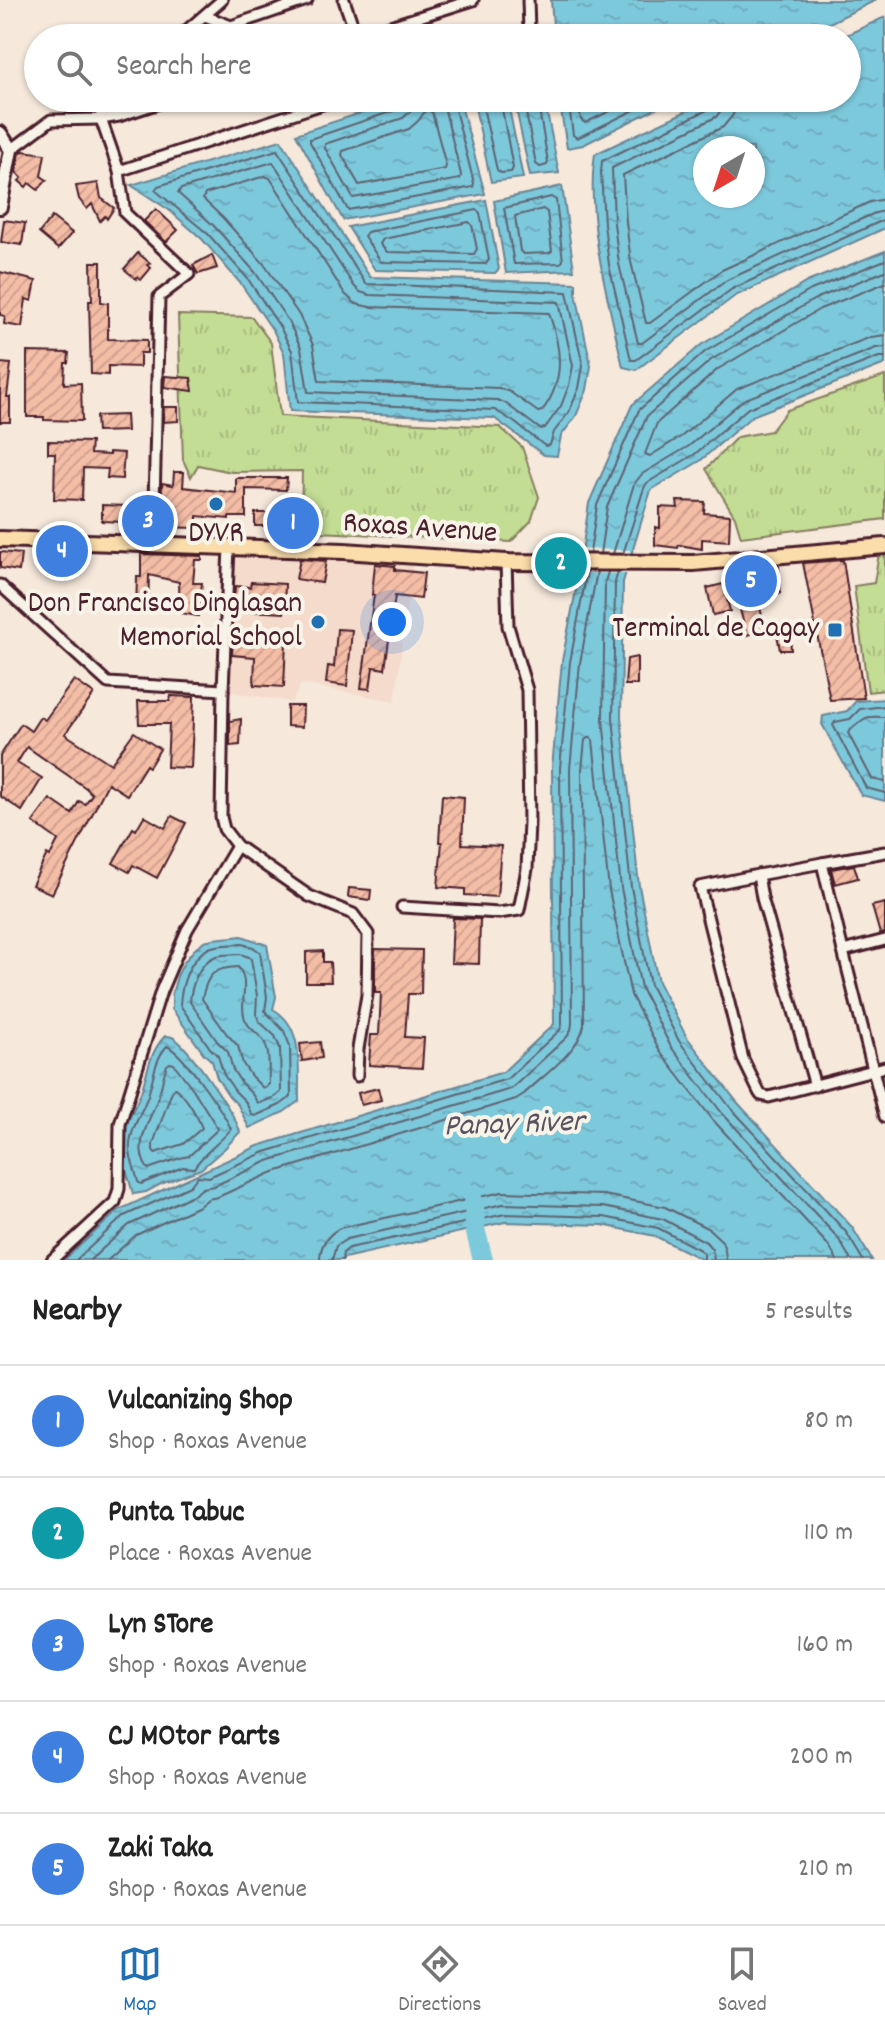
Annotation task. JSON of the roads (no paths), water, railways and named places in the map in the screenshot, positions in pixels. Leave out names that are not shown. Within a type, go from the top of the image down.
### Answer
[{"type":"main road","points":[[0,133],[11,150],[0,207]]},
{"type":"main road","name":"Roxas Avenue","points":[[0,539],[359,552],[506,562],[693,563],[885,546]]},
{"type":"street","points":[[195,24],[222,0]]},
{"type":"street","points":[[237,24],[307,0]]},
{"type":"street","points":[[344,0],[351,24]]},
{"type":"street","points":[[396,24],[473,0]]},
{"type":"street","points":[[528,0],[529,24]]},
{"type":"street","points":[[205,16],[226,24]]},
{"type":"street","points":[[101,112],[119,171],[125,213],[189,274],[159,297],[153,545]]},
{"type":"street","points":[[11,150],[51,120],[101,119],[131,112]]},
{"type":"street","points":[[119,171],[298,112]]},
{"type":"street","points":[[229,547],[221,817],[224,829],[237,846],[309,896],[353,914],[368,934],[367,995],[357,1076]]},
{"type":"street","points":[[402,907],[499,913],[519,910],[527,869],[529,822],[527,690],[508,626],[506,562]]},
{"type":"street","points":[[0,585],[108,683],[223,690]]},
{"type":"street","points":[[52,1260],[115,1202],[119,1189],[120,1124],[161,991],[187,930],[237,846]]},
{"type":"street","points":[[885,852],[700,887],[743,1059],[759,1092],[765,1097],[885,1067]]},
{"type":"street","points":[[822,863],[885,1117]]},
{"type":"street","points":[[758,875],[815,1086]]},
{"type":"street","points":[[843,951],[885,940]]},
{"type":"water","points":[[551,0],[876,0],[827,24],[553,24]]},
{"type":"water","points":[[885,17],[885,228],[735,296],[636,370],[623,367],[605,288],[596,233],[595,154],[684,112],[861,112],[861,28]]},
{"type":"water","points":[[364,112],[463,112],[485,194],[343,220],[296,134]]},
{"type":"water","points":[[476,112],[510,112],[523,178],[491,182]]},
{"type":"water","points":[[517,112],[547,112],[559,173],[530,176]]},
{"type":"water","points":[[561,112],[649,112],[583,145],[567,148]]},
{"type":"water","points":[[281,140],[370,277],[576,283],[591,366],[587,390],[576,416],[561,436],[557,456],[544,455],[494,418],[290,411],[284,353],[274,332],[241,284],[202,239],[169,210],[131,185]]},
{"type":"water","points":[[562,186],[574,270],[506,273],[494,201]]},
{"type":"water","points":[[486,200],[499,269],[495,273],[375,270],[348,227]]},
{"type":"water","name":"Panay River","points":[[885,251],[885,364],[752,416],[700,461],[651,490],[623,582],[621,717],[639,886],[658,982],[686,1036],[737,1102],[852,1227],[872,1260],[703,1260],[655,1236],[602,1225],[505,1222],[343,1260],[64,1260],[119,1210],[258,1146],[503,1072],[554,1024],[552,768],[562,661],[589,503],[632,405],[701,345],[807,282]]},
{"type":"water","points":[[885,699],[885,801],[861,795],[822,724],[823,716],[847,711],[856,701]]},
{"type":"water","points":[[242,936],[267,945],[276,997],[273,1009],[290,1027],[299,1063],[299,1101],[284,1112],[249,1128],[238,1105],[217,1078],[212,1061],[172,1009],[177,976],[194,950],[204,941]]},
{"type":"water","points":[[165,1036],[179,1042],[199,1066],[230,1111],[240,1132],[201,1169],[146,1192],[133,1194],[123,1157],[123,1136],[152,1056]]},
{"type":"waterway","points":[[474,1202],[475,1229],[483,1260]]},
{"type":"place","name":"DYVR","points":[[216,504]]},
{"type":"place","name":"Lyn STore","points":[[148,521]]},
{"type":"place","name":"Vulcanizing Shop","points":[[293,523]]},
{"type":"place","name":"CJ MOtor Parts","points":[[62,551]]},
{"type":"place","name":"Punta Tabuc","points":[[561,563]]},
{"type":"place","name":"Zaki Taka","points":[[751,581]]},
{"type":"place","name":"Don Francisco Dinglasan Memorial School","points":[[318,622]]},
{"type":"place","name":"Terminal de Cagay","points":[[835,630]]}]
